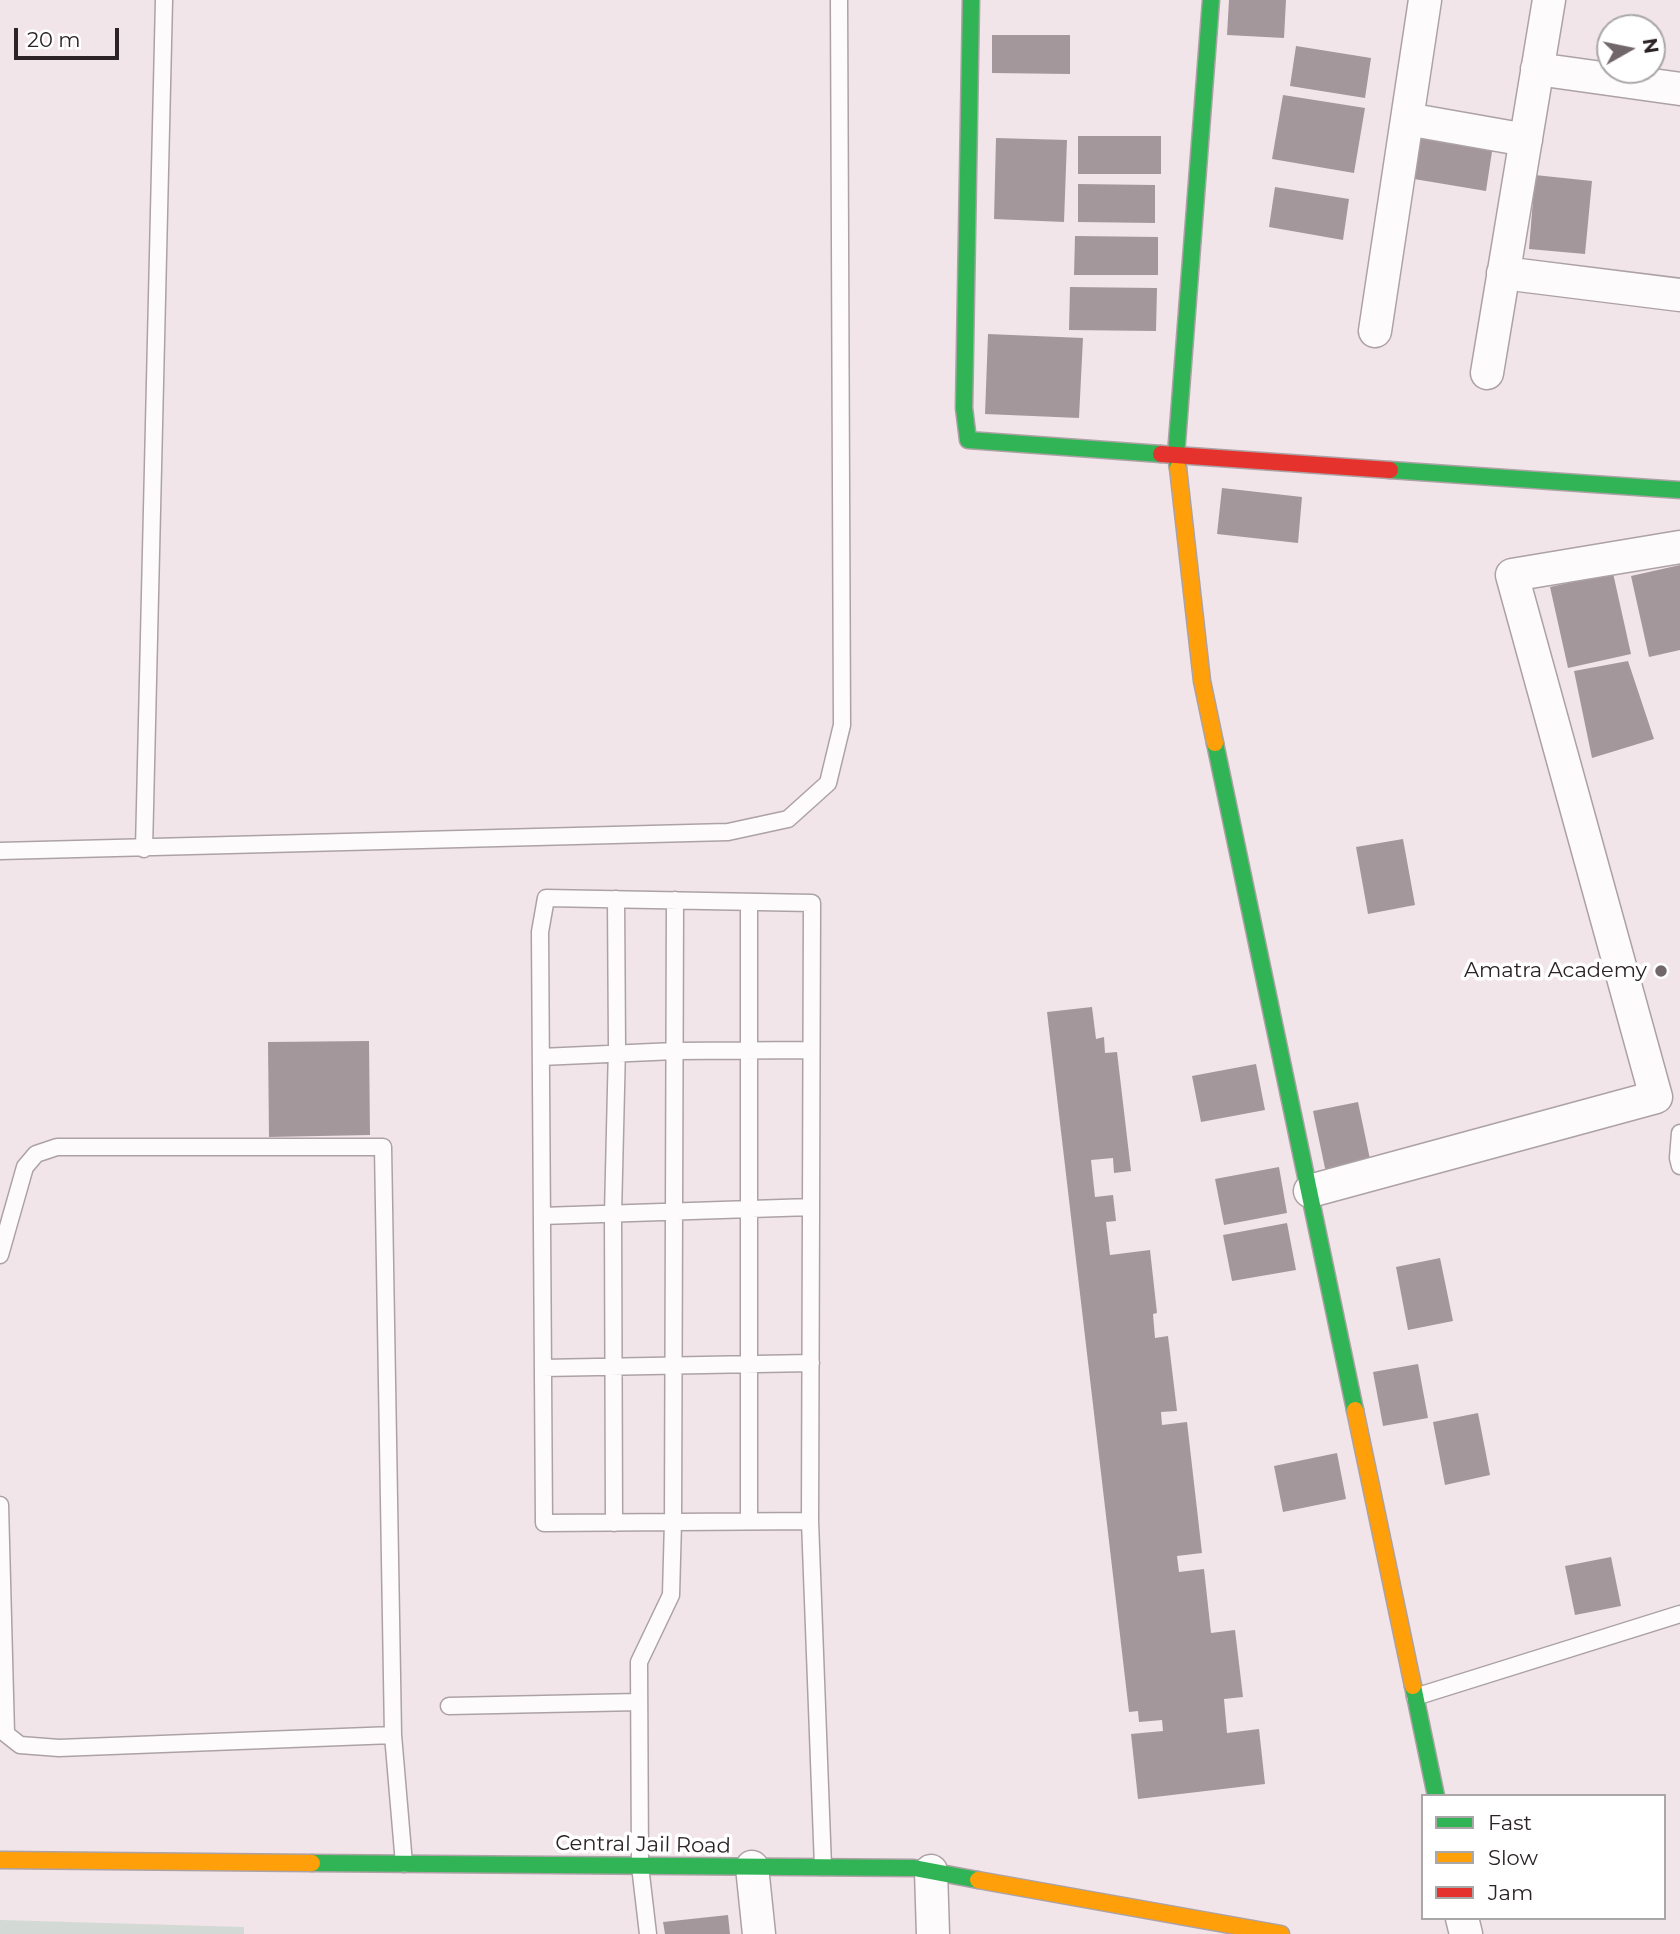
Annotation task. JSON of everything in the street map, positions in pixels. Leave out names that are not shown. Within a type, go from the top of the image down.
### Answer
[{"type":"street","points":[[971,0],[964,408],[968,440],[1680,490]]},
{"type":"street","points":[[1211,0],[1176,455],[1202,681],[1436,1794]]},
{"type":"street","points":[[1375,331],[1424,0]]},
{"type":"street","points":[[1488,373],[1549,0]]},
{"type":"street","points":[[1537,69],[1680,89]]},
{"type":"street","points":[[1407,120],[1525,140]]},
{"type":"street","points":[[1503,273],[1680,295]]},
{"type":"street","points":[[1310,1191],[1656,1097],[1512,575],[1680,547]]},
{"type":"street","name":"Central Jail Road","points":[[0,1860],[914,1868],[1281,1934]]},
{"type":"street","points":[[752,1867],[759,1934]]},
{"type":"street","points":[[931,1871],[933,1934]]},
{"type":"lane","points":[[144,849],[164,0]]},
{"type":"lane","points":[[0,851],[728,832],[788,819],[828,783],[842,725],[839,0]]},
{"type":"lane","points":[[810,1521],[544,1523],[540,932],[545,898],[812,904],[810,1521],[823,1867]]},
{"type":"lane","points":[[614,1522],[616,899]]},
{"type":"lane","points":[[648,1934],[640,1866],[639,1662],[671,1595],[675,900]]},
{"type":"lane","points":[[749,902],[749,1521]]},
{"type":"lane","points":[[541,1057],[675,1051],[811,1050]]},
{"type":"lane","points":[[1680,1133],[1680,1166]]},
{"type":"lane","points":[[0,1255],[24,1167],[36,1154],[57,1147],[383,1147],[393,1735],[404,1864]]},
{"type":"lane","points":[[542,1216],[811,1207]]},
{"type":"lane","points":[[543,1368],[811,1363]]},
{"type":"lane","points":[[0,1505],[6,1734],[20,1745],[59,1748],[393,1735]]},
{"type":"lane","points":[[1414,1698],[1680,1614]]},
{"type":"lane","points":[[449,1706],[639,1702]]},
{"type":"shaded area","points":[[0,1920],[244,1927],[244,1934],[0,1934]]},
{"type":"building","points":[[1229,0],[1286,0],[1284,38],[1227,35]]},
{"type":"building","points":[[992,35],[1070,35],[1070,74],[992,73]]},
{"type":"building","points":[[1296,46],[1371,58],[1365,98],[1290,86]]},
{"type":"building","points":[[1283,95],[1365,108],[1354,173],[1272,159]]},
{"type":"building","points":[[1422,133],[1493,145],[1486,191],[1414,179]]},
{"type":"building","points":[[1078,136],[1161,136],[1161,174],[1078,174]]},
{"type":"building","points":[[996,138],[1067,140],[1064,222],[994,219]]},
{"type":"building","points":[[1535,175],[1592,181],[1585,254],[1529,249]]},
{"type":"building","points":[[1078,184],[1155,185],[1155,223],[1078,222]]},
{"type":"building","points":[[1275,187],[1349,199],[1343,240],[1269,227]]},
{"type":"building","points":[[1075,236],[1158,237],[1158,275],[1074,275]]},
{"type":"building","points":[[1070,287],[1157,288],[1156,331],[1069,330]]},
{"type":"building","points":[[988,334],[1083,338],[1079,418],[985,414]]},
{"type":"building","points":[[1222,488],[1302,497],[1298,543],[1217,534]]},
{"type":"building","points":[[1680,565],[1680,650],[1649,657],[1631,576]]},
{"type":"building","points":[[1613,573],[1631,654],[1568,668],[1550,587]]},
{"type":"building","points":[[1628,661],[1654,739],[1592,758],[1574,671]]},
{"type":"building","points":[[1403,839],[1415,905],[1368,914],[1356,847]]},
{"type":"building","points":[[1092,1007],[1096,1039],[1104,1037],[1105,1053],[1117,1052],[1131,1171],[1114,1173],[1113,1158],[1091,1160],[1095,1197],[1113,1195],[1116,1221],[1106,1222],[1110,1255],[1150,1250],[1157,1313],[1153,1314],[1155,1338],[1168,1336],[1177,1411],[1161,1412],[1162,1425],[1187,1422],[1202,1553],[1177,1556],[1179,1572],[1204,1569],[1211,1633],[1235,1630],[1243,1697],[1224,1699],[1227,1733],[1259,1729],[1265,1784],[1138,1799],[1131,1734],[1163,1731],[1162,1720],[1139,1722],[1138,1711],[1129,1712],[1047,1012]]},
{"type":"building","points":[[369,1041],[370,1135],[269,1137],[268,1042]]},
{"type":"building","points":[[1256,1064],[1265,1110],[1201,1122],[1192,1076]]},
{"type":"building","points":[[1358,1102],[1371,1164],[1326,1173],[1313,1111]]},
{"type":"building","points":[[1279,1167],[1287,1213],[1224,1225],[1215,1179]]},
{"type":"building","points":[[1287,1223],[1296,1270],[1232,1281],[1223,1235]]},
{"type":"building","points":[[1440,1258],[1453,1321],[1408,1330],[1396,1267]]},
{"type":"building","points":[[1418,1364],[1428,1418],[1383,1426],[1373,1372]]},
{"type":"building","points":[[1478,1413],[1490,1475],[1445,1485],[1433,1422]]},
{"type":"building","points":[[1337,1453],[1346,1499],[1283,1512],[1274,1466]]},
{"type":"building","points":[[1611,1557],[1621,1606],[1575,1615],[1565,1566]]},
{"type":"building","points":[[728,1915],[730,1934],[665,1934],[663,1922]]},
{"type":"traffic: fast","points":[[971,0],[964,408],[968,440],[1161,454]]},
{"type":"traffic: fast","points":[[1178,468],[1176,455],[1211,0]]},
{"type":"traffic: fast","points":[[1390,470],[1680,490]]},
{"type":"traffic: fast","points":[[1215,743],[1355,1410]]},
{"type":"traffic: fast","points":[[1413,1686],[1436,1794]]},
{"type":"traffic: fast","points":[[312,1863],[914,1868],[978,1880]]},
{"type":"traffic: slow","points":[[1178,468],[1202,681],[1215,743]]},
{"type":"traffic: slow","points":[[1355,1410],[1413,1686]]},
{"type":"traffic: slow","points":[[0,1860],[312,1863]]},
{"type":"traffic: slow","points":[[978,1880],[1281,1934]]},
{"type":"traffic: jam","points":[[1161,454],[1390,470]]},
{"type":"place","name":"Amatra Academy","points":[[1661,971]]}]
